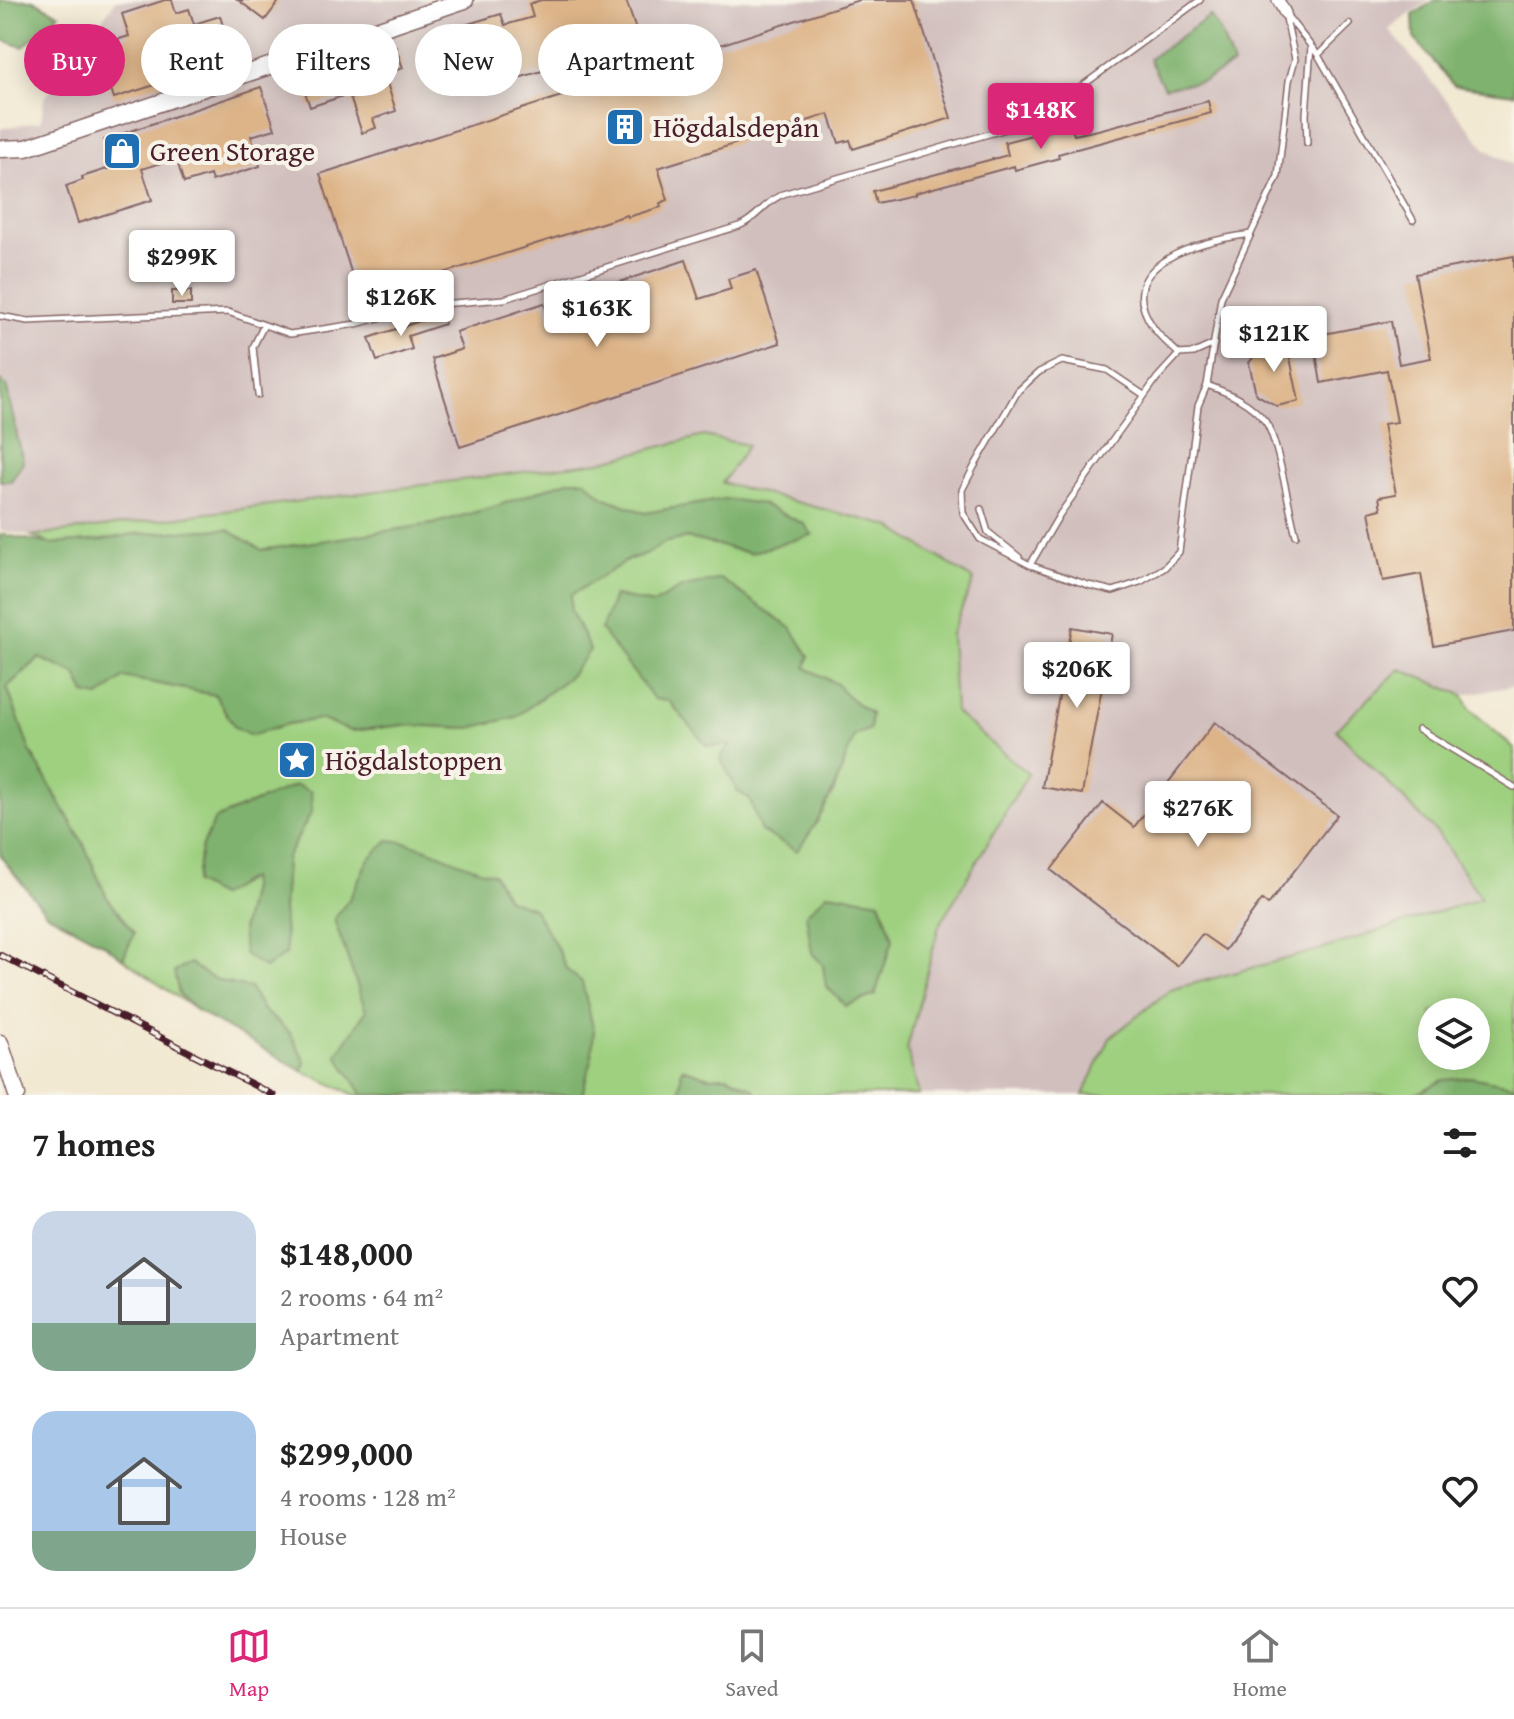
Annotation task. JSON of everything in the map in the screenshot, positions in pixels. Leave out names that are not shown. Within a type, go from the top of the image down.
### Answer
[{"type":"street","points":[[0,149],[26,148],[420,7],[465,0]]},
{"type":"street","points":[[1278,0],[1285,13]]},
{"type":"street","points":[[0,1043],[17,1095]]},
{"type":"lane","points":[[0,316],[28,321],[228,312],[290,334],[356,324],[428,305],[504,299],[747,223],[772,200],[786,193],[1023,124],[1049,110],[1200,0]]},
{"type":"lane","points":[[1285,13],[1318,55],[1413,220]]},
{"type":"lane","points":[[1144,395],[1107,370],[1062,361],[1039,372],[1018,391],[962,490],[963,513],[980,539],[1030,565],[1113,591],[1140,582],[1164,568],[1179,552],[1198,406],[1207,385],[1221,298],[1278,176],[1289,81],[1295,59],[1285,13]]},
{"type":"lane","points":[[1318,55],[1350,24]]},
{"type":"lane","points":[[1307,143],[1311,46]]},
{"type":"lane","points":[[1179,354],[1153,328],[1145,311],[1141,292],[1151,271],[1167,257],[1191,247],[1214,239],[1252,234]]},
{"type":"lane","points":[[258,395],[253,347],[264,325]]},
{"type":"lane","points":[[1030,565],[1060,514],[1144,395],[1179,354],[1194,353],[1214,344]]},
{"type":"lane","points":[[1207,385],[1234,395],[1265,421],[1273,437],[1296,535]]},
{"type":"lane","points":[[981,509],[988,532],[1030,565]]},
{"type":"lane","points":[[1419,729],[1514,787]]},
{"type":"shaded area","points":[[116,0],[1429,0],[1389,29],[1486,149],[1514,165],[1514,686],[1463,695],[1400,669],[1336,730],[1438,834],[1481,898],[1326,948],[1170,990],[1110,1038],[1083,1095],[919,1095],[907,1049],[939,926],[1027,774],[955,712],[951,634],[889,526],[722,483],[703,436],[599,462],[32,536],[0,530],[0,129],[41,121],[46,96],[125,96],[125,24],[99,24]]},
{"type":"green space","points":[[0,0],[33,0],[59,14],[48,24],[24,24],[23,47],[0,39]]},
{"type":"green space","points":[[1435,0],[1514,0],[1514,94],[1454,86],[1414,38],[1413,15]]},
{"type":"green space","points":[[1210,16],[1220,31],[1233,65],[1204,81],[1164,88],[1149,59]]},
{"type":"green space","points":[[0,381],[6,385],[23,462],[11,481],[0,481]]},
{"type":"green space","points":[[703,436],[748,445],[722,483],[889,526],[974,580],[951,634],[955,712],[1028,774],[939,926],[907,1049],[919,1095],[756,1095],[754,1089],[727,1076],[709,1077],[682,1068],[679,1095],[582,1095],[591,1060],[567,970],[555,944],[533,908],[507,899],[493,874],[477,870],[368,860],[350,898],[334,919],[366,1011],[338,1055],[363,1095],[355,1095],[302,1071],[305,1061],[290,1033],[263,1010],[250,988],[221,982],[201,973],[179,994],[197,1011],[123,959],[134,933],[106,896],[84,845],[30,751],[7,687],[40,658],[76,674],[85,694],[99,697],[124,677],[215,695],[235,727],[251,735],[287,724],[320,719],[352,731],[403,725],[470,728],[571,611],[571,595],[630,559],[666,542],[688,538],[750,553],[812,534],[726,499],[645,513],[603,497],[584,480],[570,480],[494,507],[433,524],[261,550],[227,529],[134,534],[51,544],[32,536],[599,462]],"holes":[[[614,596],[653,604],[806,668],[837,684],[871,714],[854,736],[832,796],[761,831],[731,745],[689,725],[669,701]],[[296,785],[312,811],[286,859],[283,909],[286,954],[242,928],[251,888],[250,877],[215,819]],[[861,899],[880,901],[893,939],[875,995],[846,1006],[826,986],[823,965]]]},
{"type":"green space","points":[[570,480],[585,480],[603,497],[645,513],[726,499],[762,504],[804,524],[812,535],[750,553],[688,538],[666,542],[630,559],[571,595],[571,611],[590,650],[571,675],[516,717],[470,728],[403,725],[351,731],[320,719],[287,724],[251,735],[235,727],[215,695],[124,677],[99,697],[85,694],[76,674],[39,658],[7,687],[30,751],[84,845],[106,896],[134,933],[123,959],[104,944],[46,913],[4,861],[0,853],[0,534],[51,544],[134,534],[227,529],[262,550],[433,524],[494,507]]},
{"type":"green space","points":[[721,579],[791,628],[809,656],[806,668],[837,684],[871,714],[870,729],[854,736],[837,782],[797,851],[761,831],[749,798],[738,792],[720,758],[731,745],[707,746],[669,701],[654,699],[601,630],[614,596],[653,604],[681,588]]},
{"type":"green space","points":[[1400,669],[1463,695],[1471,710],[1514,748],[1514,1086],[1463,1078],[1414,1095],[1083,1095],[1110,1038],[1170,990],[1326,948],[1481,898],[1438,834],[1336,730]]},
{"type":"green space","points":[[296,785],[311,792],[312,811],[286,859],[283,909],[286,954],[265,968],[244,954],[242,929],[251,888],[250,878],[219,896],[195,883],[201,848],[215,819]]},
{"type":"green space","points":[[388,840],[415,845],[494,874],[507,899],[533,908],[567,970],[582,982],[594,1031],[582,1095],[363,1095],[337,1055],[366,1011],[334,919],[350,898],[368,860]]},
{"type":"green space","points":[[828,893],[880,901],[893,939],[875,995],[846,1006],[826,986],[823,965],[812,953],[806,914]]},
{"type":"green space","points":[[190,963],[218,980],[250,988],[263,1010],[290,1033],[305,1061],[302,1071],[197,1011],[179,994],[174,972]]},
{"type":"green space","points":[[682,1068],[709,1077],[727,1076],[754,1089],[756,1095],[679,1095]]},
{"type":"green space","points":[[1471,1077],[1514,1086],[1514,1095],[1414,1095],[1443,1080]]},
{"type":"building","points":[[172,0],[176,13],[189,9],[194,24],[141,24],[141,89],[125,94],[125,37],[129,36],[122,14]]},
{"type":"building","points":[[238,0],[280,0],[265,20]]},
{"type":"building","points":[[541,0],[626,0],[634,24],[538,24],[538,72],[522,77],[522,24],[508,24],[533,17],[529,4]]},
{"type":"building","name":"Högdalsdepån","points":[[859,0],[914,0],[951,118],[853,149],[850,140],[839,143],[829,114],[658,168],[668,200],[660,203],[661,207],[397,288],[398,291],[388,294],[387,291],[360,300],[320,174],[562,96],[723,96],[723,44]]},
{"type":"building","points":[[501,14],[505,24],[468,24]]},
{"type":"building","points":[[220,16],[222,24],[194,24]]},
{"type":"building","points":[[261,87],[275,129],[251,136],[260,166],[212,181],[210,175],[184,183],[176,158],[142,169],[152,200],[78,223],[66,186],[113,167],[104,140],[234,96],[252,96],[252,90]]},
{"type":"building","points":[[306,96],[343,96],[310,107]]},
{"type":"building","points":[[350,96],[391,96],[396,111],[373,119],[376,128],[362,133]]},
{"type":"building","points":[[1208,101],[1211,113],[1058,154],[1059,158],[1015,170],[1014,166],[876,203],[873,191],[1008,155],[1005,142],[1071,125],[1074,135]]},
{"type":"building","points":[[1514,256],[1514,631],[1434,646],[1421,574],[1383,581],[1369,512],[1381,509],[1379,497],[1396,494],[1383,424],[1397,422],[1387,370],[1321,383],[1313,336],[1391,321],[1399,364],[1431,358],[1415,274]]},
{"type":"building","points":[[686,260],[699,299],[731,289],[728,279],[756,270],[780,343],[460,447],[432,359],[462,349],[456,332],[544,303],[550,321],[578,312],[574,297]]},
{"type":"building","points":[[172,291],[191,291],[191,304],[172,304]]},
{"type":"building","points":[[441,314],[445,324],[408,336],[412,349],[377,361],[369,338]]},
{"type":"building","points":[[1286,339],[1299,401],[1277,406],[1256,394],[1249,363],[1263,344]]},
{"type":"building","points":[[1072,627],[1112,634],[1082,794],[1042,787]]},
{"type":"building","points":[[1215,722],[1337,815],[1268,905],[1262,900],[1225,950],[1202,934],[1177,966],[1051,870],[1103,803],[1134,827]]},
{"type":"railway","points":[[0,955],[273,1095]]},
{"type":"place","name":"Högdalsdepån","points":[[625,127]]},
{"type":"place","name":"Green Storage","points":[[122,151]]},
{"type":"place","name":"Högdalstoppen","points":[[297,760]]}]
